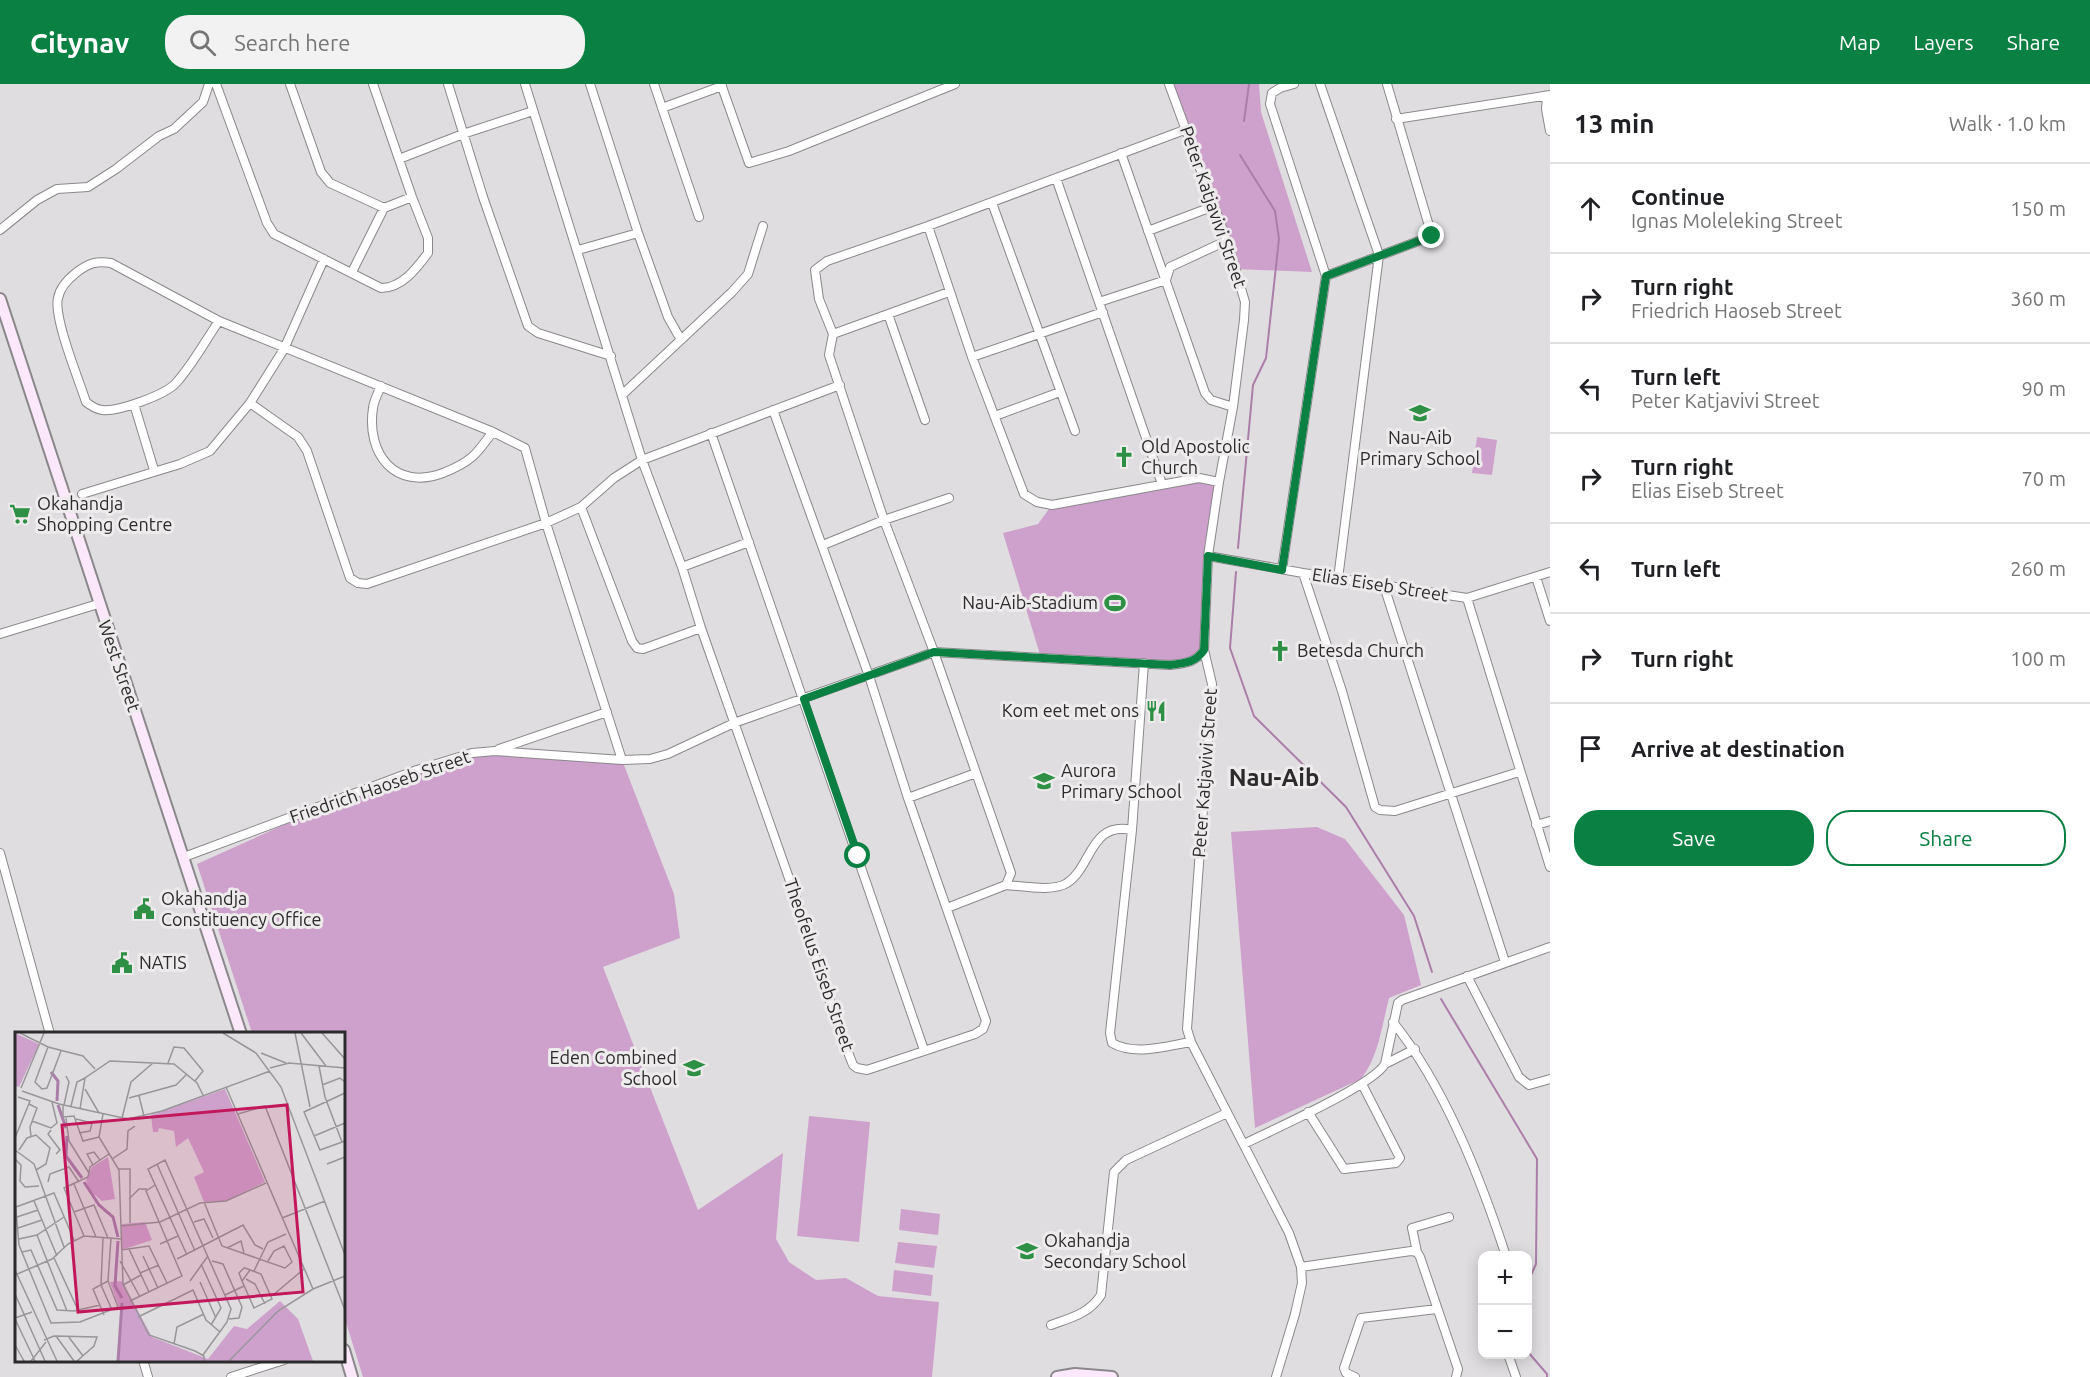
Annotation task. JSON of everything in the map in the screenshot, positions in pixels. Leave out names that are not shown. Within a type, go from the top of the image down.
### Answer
[{"type":"street","points":[[0,230],[37,200],[57,189],[88,187],[159,136],[174,129],[203,102],[209,84]]},
{"type":"street","points":[[216,84],[267,223],[274,234],[381,288],[391,288],[398,285],[414,270],[428,253],[428,238],[373,84]]},
{"type":"street","points":[[290,84],[321,172],[330,183],[384,208]]},
{"type":"street","points":[[448,84],[483,197],[528,326],[538,333],[611,356]]},
{"type":"street","points":[[525,84],[642,460],[682,567],[734,723]]},
{"type":"street","points":[[590,84],[638,233],[668,317],[681,340]]},
{"type":"street","points":[[654,84],[699,217]]},
{"type":"street","points":[[662,108],[722,85],[750,164],[789,151],[955,84]]},
{"type":"street","name":"Peter Katjavivi Street","points":[[1169,84],[1214,206],[1245,302],[1245,320],[1233,407],[1208,556],[1204,650],[1212,684],[1187,1029],[1191,1042],[1289,1233],[1301,1267],[1302,1283],[1295,1314],[1276,1377]]},
{"type":"street","points":[[1282,570],[1326,276],[1270,104],[1272,93],[1294,84]]},
{"type":"street","points":[[1320,84],[1379,255],[1338,579]]},
{"type":"street","points":[[1326,276],[1432,236],[1387,84]]},
{"type":"street","points":[[1396,119],[1548,96],[1546,110],[1550,131]]},
{"type":"street","points":[[399,159],[533,111]]},
{"type":"street","points":[[1006,885],[1011,873],[934,652],[884,520],[829,355],[833,334],[819,299],[816,270],[827,261],[992,203],[1187,129]]},
{"type":"street","points":[[1121,153],[1205,393],[1211,400],[1233,407]]},
{"type":"street","points":[[1056,178],[1162,484]]},
{"type":"street","points":[[352,272],[384,208],[412,197]]},
{"type":"street","points":[[992,203],[1075,431]]},
{"type":"street","points":[[1148,231],[1214,206]]},
{"type":"street","points":[[623,394],[732,292],[748,274],[763,226]]},
{"type":"street","points":[[928,226],[972,357],[1024,494],[1037,502],[1052,505],[1199,478],[1219,482]]},
{"type":"street","points":[[578,250],[638,233]]},
{"type":"street","points":[[1166,280],[1170,267],[1226,241]]},
{"type":"street","points":[[82,494],[154,470],[180,464],[210,451],[250,403],[284,349],[324,259]]},
{"type":"street","points":[[219,321],[175,385],[134,404],[105,411],[94,409],[86,402],[58,318],[57,300],[62,287],[69,278],[84,266],[96,261],[111,263],[219,321],[493,432],[525,448],[546,523],[622,760]]},
{"type":"street","points":[[1099,302],[1166,280]]},
{"type":"street","points":[[833,334],[949,292]]},
{"type":"street","name":"West Street","points":[[0,299],[98,604],[240,1032]]},
{"type":"street","points":[[972,357],[1103,312]]},
{"type":"street","points":[[888,314],[925,420]]},
{"type":"street","points":[[250,403],[298,437],[307,452],[350,578],[358,583],[367,584],[546,523],[581,507],[614,478],[642,460],[840,385]]},
{"type":"street","points":[[381,386],[373,406],[372,428],[380,455],[393,471],[411,477],[432,477],[472,457],[493,432]]},
{"type":"street","points":[[995,416],[1060,392]]},
{"type":"street","points":[[134,404],[154,470]]},
{"type":"street","name":"Theofelus Eiseb Street","points":[[734,723],[853,1065],[867,1070],[975,1034],[983,1029],[986,1021],[908,798],[869,676],[773,410]]},
{"type":"street","points":[[711,433],[924,1050]]},
{"type":"street","points":[[823,546],[884,520],[949,498]]},
{"type":"street","points":[[581,507],[636,648],[643,649],[701,628]]},
{"type":"street","points":[[682,567],[750,542]]},
{"type":"street","name":"Elias Eiseb Street","points":[[1208,556],[1338,579],[1467,597],[1550,572]]},
{"type":"street","points":[[1303,573],[1342,691],[1375,807],[1380,810],[1395,811],[1519,772]]},
{"type":"street","points":[[1536,577],[1550,621]]},
{"type":"street","points":[[1384,585],[1505,962]]},
{"type":"street","points":[[1467,597],[1550,867]]},
{"type":"street","points":[[0,634],[98,604]]},
{"type":"street","name":"Friedrich Haoseb Street","points":[[184,857],[472,753],[495,751],[622,760],[651,759],[668,754],[734,723],[934,652],[1170,665],[1192,662],[1199,658],[1204,650]]},
{"type":"street","points":[[1144,663],[1132,830],[1110,1033],[1112,1042],[1121,1048],[1133,1050],[1191,1042]]},
{"type":"street","points":[[495,751],[607,711]]},
{"type":"street","points":[[908,798],[976,773]]},
{"type":"street","points":[[1536,825],[1550,821]]},
{"type":"street","points":[[947,908],[1006,885],[1036,888],[1060,886],[1073,878],[1098,839],[1123,828],[1132,830]]},
{"type":"street","points":[[0,853],[49,1032]]},
{"type":"street","points":[[1244,1144],[1362,1084],[1382,1070],[1398,1003],[1402,1000],[1550,947]]},
{"type":"street","points":[[1467,976],[1519,1077],[1529,1085],[1550,1079]]},
{"type":"street","points":[[1393,1022],[1415,1049],[1434,1083],[1484,1190],[1504,1251]]},
{"type":"street","points":[[1385,1064],[1415,1049]]},
{"type":"street","points":[[1308,1112],[1344,1169],[1396,1163],[1400,1158],[1362,1084]]},
{"type":"street","points":[[1051,1325],[1082,1314],[1095,1304],[1101,1295],[1114,1172],[1117,1167],[1126,1160],[1227,1113]]},
{"type":"street","points":[[1449,1217],[1412,1228],[1417,1252],[1458,1369],[1456,1377]]},
{"type":"street","points":[[1301,1267],[1417,1252]]},
{"type":"street","points":[[1355,1377],[1346,1373],[1344,1368],[1361,1318],[1437,1309]]},
{"type":"street","points":[[345,1353],[352,1377]]},
{"type":"street","points":[[1510,1359],[1516,1377]]},
{"type":"street","points":[[144,1362],[148,1377]]},
{"type":"street","points":[[231,1377],[278,1362]]},
{"type":"street","points":[[1057,1377],[1075,1374],[1112,1377]]},
{"type":"shaded area","points":[[1169,84],[1259,84],[1261,112],[1312,272],[1235,269]]},
{"type":"shaded area","points":[[1477,437],[1497,440],[1492,475],[1472,473]]},
{"type":"shaded area","name":"Nau-Aib-Stadium","points":[[1199,478],[1219,482],[1208,556],[1204,650],[1199,658],[1170,665],[1041,658],[1003,533],[1038,524],[1052,505]]},
{"type":"shaded area","points":[[472,753],[622,760],[674,894],[680,938],[603,967],[698,1210],[783,1153],[776,1239],[789,1262],[816,1280],[846,1278],[878,1296],[939,1302],[932,1377],[363,1377],[345,1319],[345,1032],[252,1032],[197,864],[339,800]]},
{"type":"shaded area","points":[[1317,827],[1345,839],[1404,915],[1421,985],[1389,998],[1376,1050],[1361,1079],[1255,1128],[1231,832]]},
{"type":"shaded area","points":[[809,1116],[870,1122],[859,1242],[797,1236]]},
{"type":"shaded area","points":[[901,1209],[940,1214],[938,1235],[899,1230]]},
{"type":"shaded area","points":[[898,1242],[937,1246],[934,1268],[895,1263]]},
{"type":"shaded area","points":[[894,1270],[933,1275],[931,1296],[892,1291]]},
{"type":"waterway","points":[[1244,121],[1249,84]]},
{"type":"waterway","points":[[1238,548],[1253,385],[1266,358],[1279,239],[1275,211],[1240,155]]},
{"type":"waterway","points":[[1236,572],[1230,648],[1254,716],[1346,807],[1414,916],[1432,972]]},
{"type":"waterway","points":[[1441,999],[1537,1159],[1536,1264],[1532,1273]]},
{"type":"waterway","points":[[1532,1357],[1547,1377]]},
{"type":"place","name":"Nau-Aib Primary School","points":[[1420,413]]},
{"type":"place","name":"Old Apostolic Church","points":[[1124,457]]},
{"type":"place","name":"Okahandja Shopping Centre","points":[[20,514]]},
{"type":"place","name":"Nau-Aib-Stadium","points":[[1115,603]]},
{"type":"place","name":"Betesda Church","points":[[1280,651]]},
{"type":"place","name":"Kom eet met ons","points":[[1156,711]]},
{"type":"place","name":"Aurora Primary School","points":[[1044,781]]},
{"type":"place","name":"Okahandja Constituency Office","points":[[144,909]]},
{"type":"place","name":"NATIS","points":[[122,963]]},
{"type":"place","name":"Eden Combined School","points":[[694,1068]]},
{"type":"place","name":"Okahandja Secondary School","points":[[1027,1251]]},
{"type":"district","name":"Nau-Aib","points":[[1274,778]]},
{"type":"route","points":[[858,856],[804,699],[934,652],[1170,665],[1192,662],[1199,658],[1204,650],[1208,556],[1282,570],[1326,276],[1432,236]]}]
